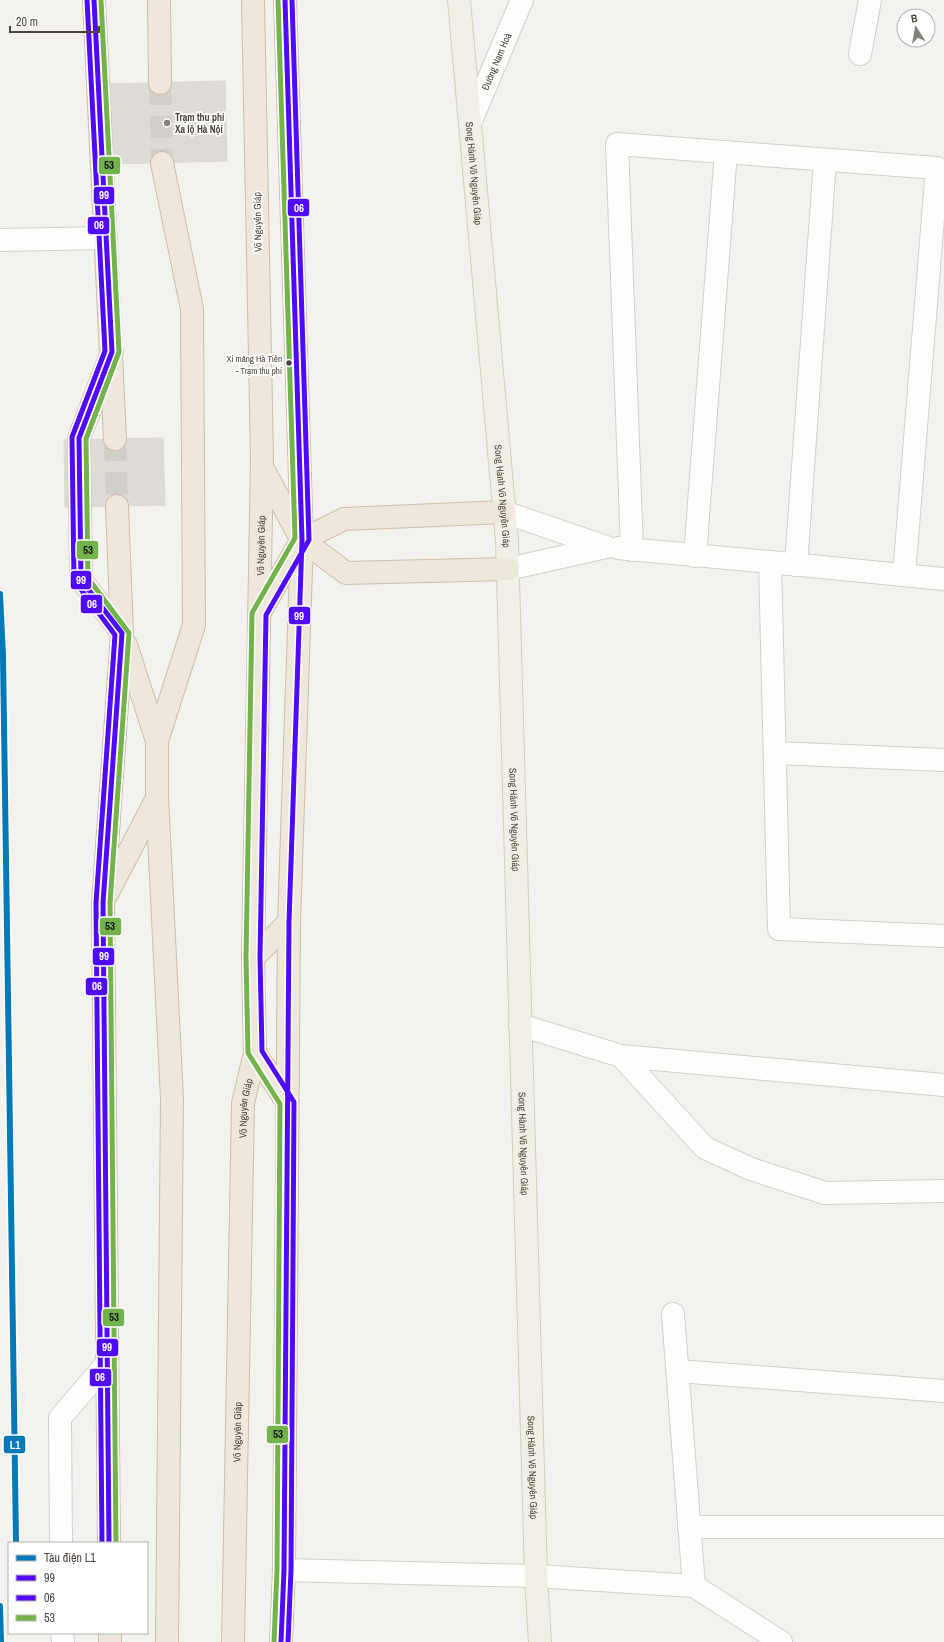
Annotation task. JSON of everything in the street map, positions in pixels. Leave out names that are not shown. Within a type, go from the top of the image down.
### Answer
[{"type":"highway","points":[[94,0],[115,439]]},
{"type":"highway","points":[[159,0],[160,83]]},
{"type":"highway","name":"Võ Nguyên Giáp","points":[[232,1642],[243,1103],[255,1053],[253,958],[262,466],[253,0]]},
{"type":"highway","points":[[281,1642],[284,1570],[289,922],[302,540],[285,0]]},
{"type":"highway","points":[[162,163],[192,308],[194,625],[157,741],[157,797],[172,1099],[171,1394],[167,1642]]},
{"type":"highway","points":[[262,466],[302,540],[346,573],[508,569]]},
{"type":"highway","points":[[109,1542],[103,903],[122,633],[117,506]]},
{"type":"highway","points":[[259,613],[302,540],[344,519],[504,512]]},
{"type":"highway","points":[[122,633],[157,741]]},
{"type":"highway","points":[[103,903],[157,797]]},
{"type":"highway","points":[[253,958],[289,922]]},
{"type":"highway","points":[[255,1053],[287,1102]]},
{"type":"main road","name":"Song Hành Võ Nguyên Giáp","points":[[459,0],[508,569],[536,1576],[540,1642]]},
{"type":"main road","points":[[112,352],[79,438],[81,580],[122,633]]},
{"type":"street","name":"Đường Nam Hoà","points":[[470,124],[522,0]]},
{"type":"street","points":[[860,54],[870,0]]},
{"type":"street","points":[[632,550],[617,144],[937,168],[904,575]]},
{"type":"street","points":[[695,556],[726,152]]},
{"type":"street","points":[[796,565],[825,160]]},
{"type":"street","points":[[0,240],[106,238]]},
{"type":"street","points":[[504,512],[606,547],[944,579]]},
{"type":"street","points":[[508,569],[606,547]]},
{"type":"street","points":[[770,562],[779,929],[944,936]]},
{"type":"street","points":[[775,753],[944,760]]},
{"type":"street","points":[[520,1025],[621,1056],[944,1085]]},
{"type":"street","points":[[621,1056],[705,1148],[751,1169],[825,1193],[944,1191]]},
{"type":"street","points":[[673,1314],[694,1586]]},
{"type":"street","points":[[61,1542],[60,1418],[107,1363]]},
{"type":"street","points":[[678,1371],[944,1391]]},
{"type":"street","points":[[689,1527],[944,1528]]},
{"type":"street","points":[[284,1570],[536,1576],[694,1586],[781,1642]]},
{"type":"building","name":"Trạm thu phí Xa lộ Hà Nội","points":[[225,81],[227,161],[109,164],[108,84]]},
{"type":"building","points":[[163,438],[165,505],[65,507],[64,440]]},
{"type":"tunnel","points":[[160,83],[162,163]]},
{"type":"tunnel","points":[[115,439],[117,506]]},
{"type":"metro line","name":"L1","points":[[0,594],[3,656],[16,1542]]},
{"type":"metro line","name":"L1","points":[[0,1606],[1,1642]]},
{"type":"transit line","name":"06","points":[[87,0],[105,351],[72,437],[74,580],[115,635],[96,903],[102,1542]]},
{"type":"transit line","name":"99","points":[[94,0],[112,352],[79,438],[81,580],[122,633],[103,903],[109,1542]]},
{"type":"transit line","name":"53","points":[[101,0],[119,352],[86,439],[88,578],[129,633],[110,903],[116,1542]]},
{"type":"transit line","name":"53","points":[[274,1642],[277,1570],[280,1104],[248,1053],[246,958],[252,613],[295,538],[278,0]]},
{"type":"transit line","name":"99","points":[[281,1642],[284,1570],[289,922],[302,540],[285,0]]},
{"type":"transit line","name":"06","points":[[288,1642],[291,1570],[294,1102],[262,1051],[260,958],[266,615],[309,540],[292,0]]},
{"type":"place","name":"Trạm thu phí Xa lộ Hà Nội","points":[[167,123]]},
{"type":"place","name":"Xi măng Hà Tiên - Trạm thu phí","points":[[289,363]]}]
